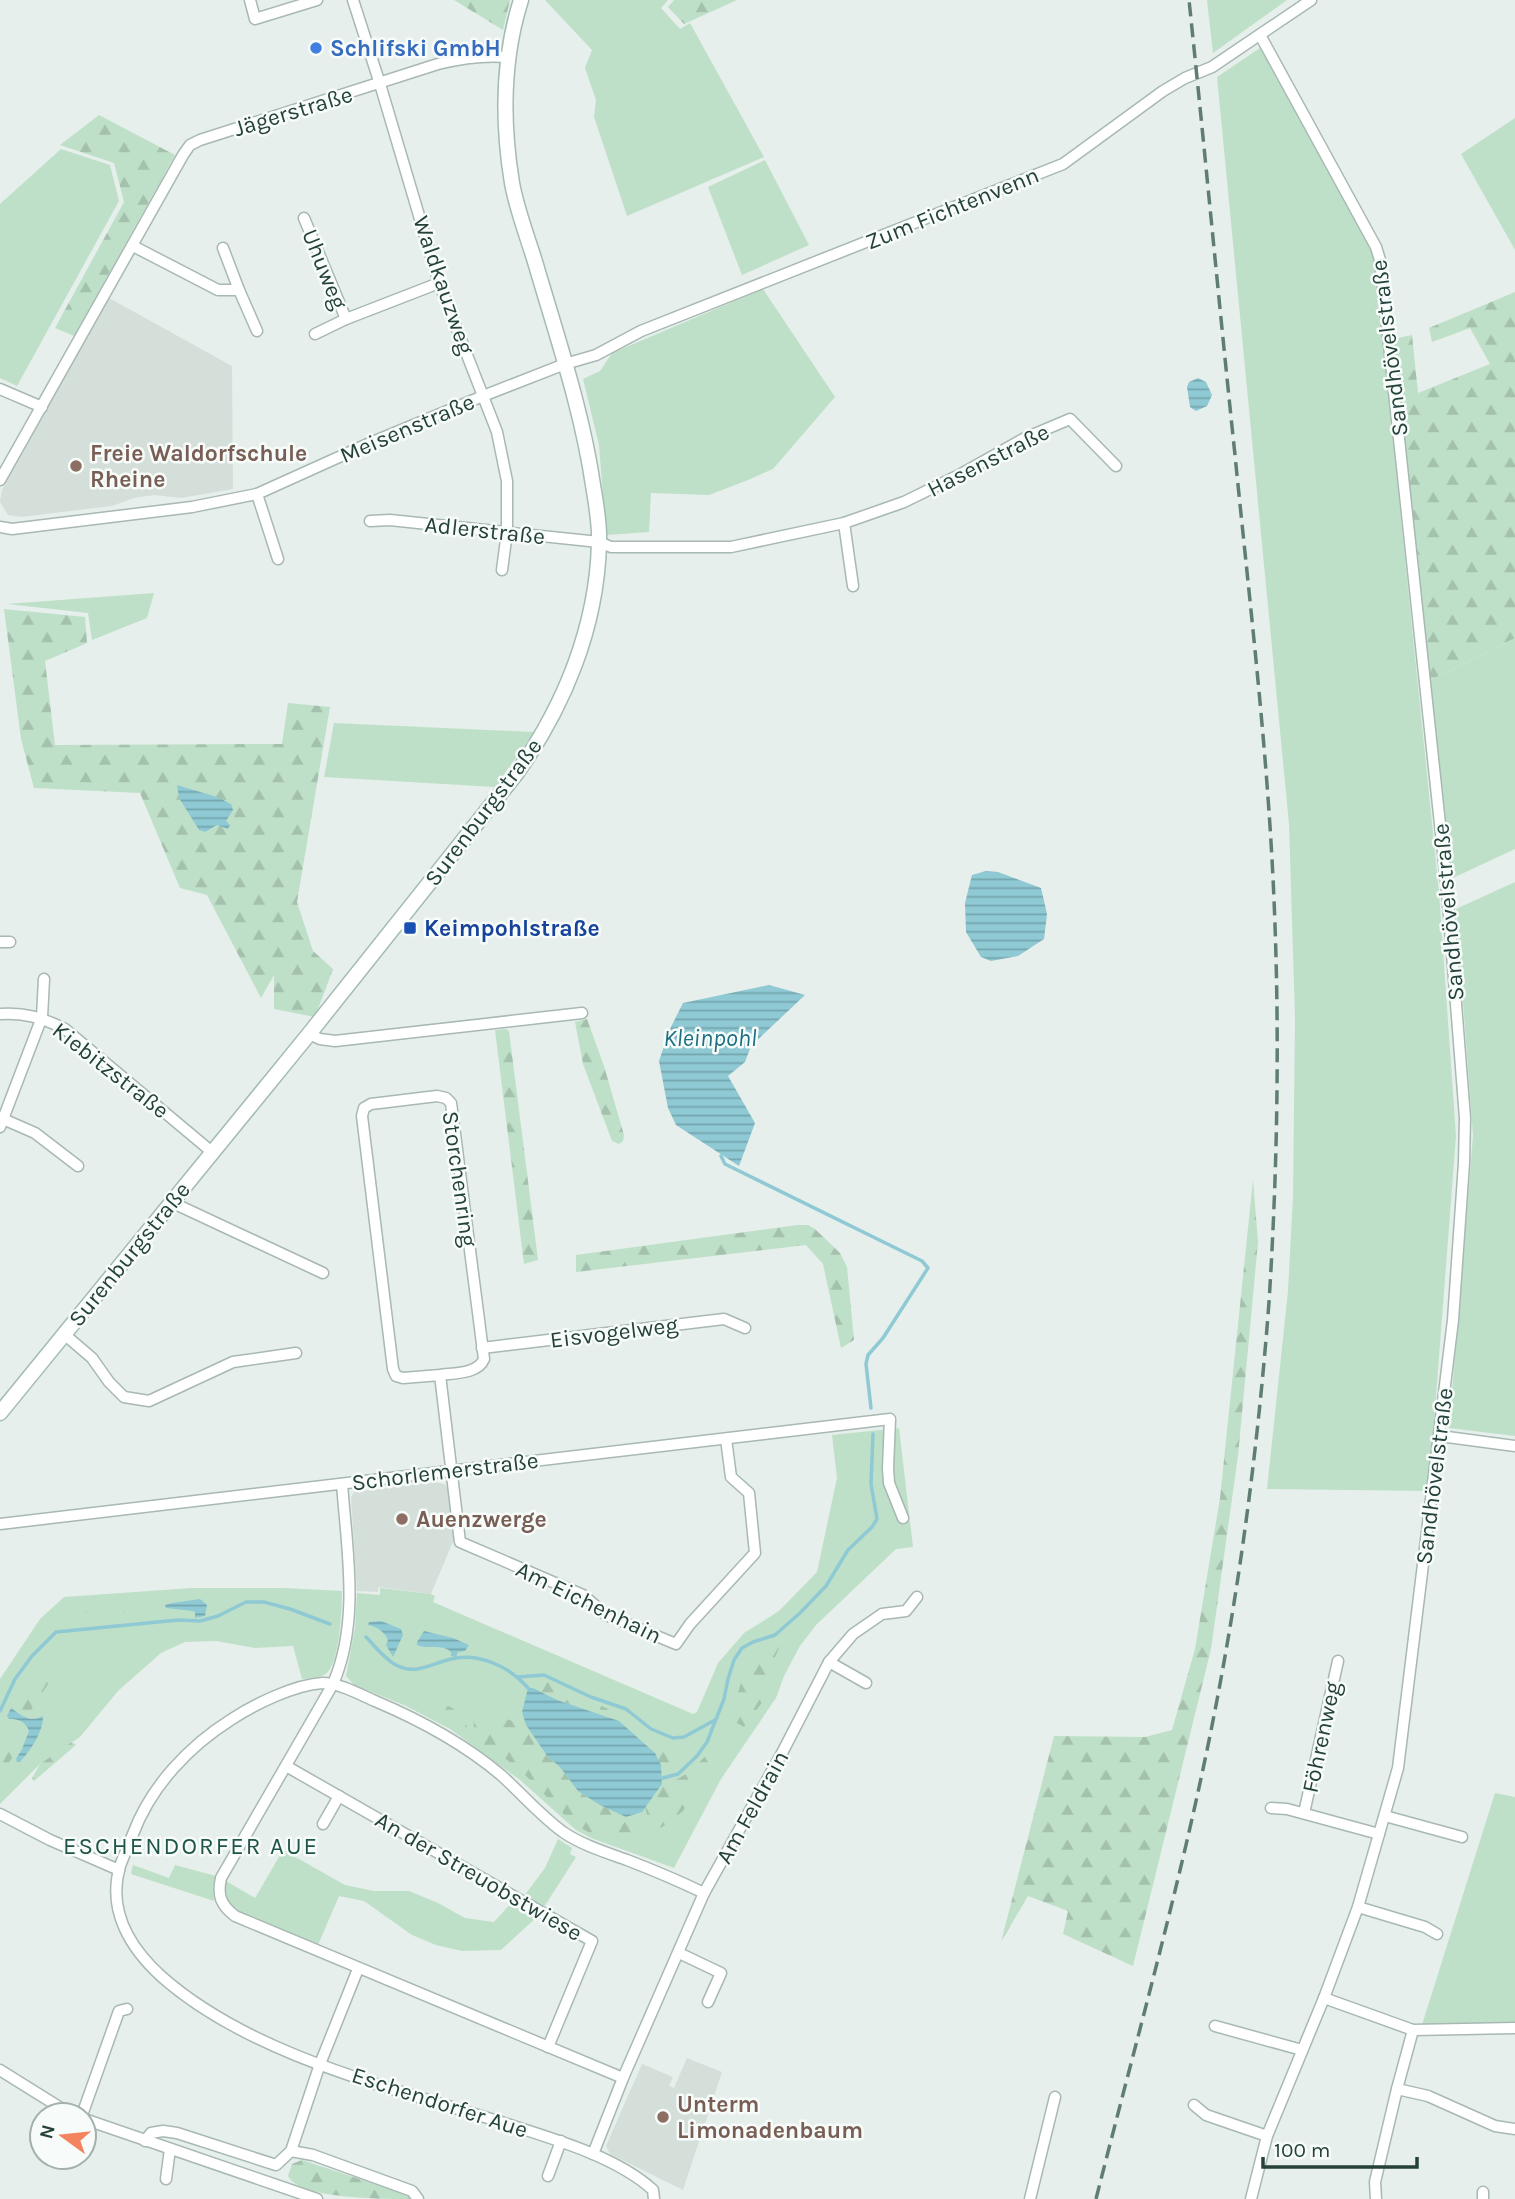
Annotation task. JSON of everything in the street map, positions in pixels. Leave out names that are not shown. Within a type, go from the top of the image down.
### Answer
[{"type":"street","points":[[250,0],[255,19],[317,0]]},
{"type":"street","name":"Waldkauzweg","points":[[353,0],[439,283],[497,432],[507,481],[507,532],[502,570]]},
{"type":"street","name":"Surenburgstraße","points":[[0,1413],[491,806],[536,747],[579,655],[593,596],[600,542],[589,454],[513,186],[505,126],[505,85],[515,18],[521,0]]},
{"type":"street","name":"Zum Fichtenvenn","points":[[565,364],[596,355],[641,331],[1063,164],[1163,91],[1212,67],[1311,0]]},
{"type":"street","name":"Sandhövelstraße","points":[[1251,2199],[1267,2136],[1358,1907],[1398,1768],[1455,1294],[1465,1118],[1447,890],[1380,260],[1376,247],[1260,35]]},
{"type":"street","name":"Jägerstraße","points":[[0,480],[190,145],[438,64],[465,57],[508,57]]},
{"type":"street","name":"Uhuweg","points":[[304,218],[346,319]]},
{"type":"street","points":[[133,246],[218,290],[239,290]]},
{"type":"street","points":[[223,248],[257,331]]},
{"type":"street","name":"Uhuweg","points":[[315,334],[439,283]]},
{"type":"street","name":"Meisenstraße","points":[[0,527],[12,529],[192,507],[257,494],[370,443],[565,364]]},
{"type":"street","points":[[0,389],[41,407]]},
{"type":"street","name":"Hasenstraße","points":[[600,542],[611,547],[731,547],[844,523],[904,502],[961,474],[1024,438],[1070,419],[1116,466]]},
{"type":"street","points":[[257,494],[278,559]]},
{"type":"street","name":"Adlerstraße","points":[[370,521],[390,520],[600,542]]},
{"type":"street","points":[[844,523],[853,586]]},
{"type":"street","points":[[44,979],[42,1017],[1,1123],[35,1133],[78,1166]]},
{"type":"street","points":[[309,1034],[335,1041],[583,1013]]},
{"type":"street","name":"Kiebitzstraße","points":[[0,1014],[42,1017],[65,1029],[212,1152]]},
{"type":"street","name":"Storchenring","points":[[437,1096],[446,1097],[451,1103],[484,1359],[475,1369],[440,1375],[403,1378],[396,1376],[393,1369],[362,1116],[365,1108],[371,1104],[437,1096]]},
{"type":"street","points":[[171,1202],[323,1273]]},
{"type":"street","name":"Eisvogelweg","points":[[482,1348],[724,1320],[745,1328]]},
{"type":"street","points":[[64,1334],[92,1358],[108,1382],[124,1397],[149,1401],[233,1362],[296,1353]]},
{"type":"street","points":[[440,1375],[452,1469]]},
{"type":"street","name":"Schorlemerstraße","points":[[0,1524],[890,1419],[888,1468],[890,1483],[903,1518]]},
{"type":"street","points":[[1440,1436],[1515,1446]]},
{"type":"street","name":"Am Eichenhain","points":[[452,1469],[460,1542],[583,1595],[606,1615],[676,1644],[690,1624],[755,1553],[749,1493],[731,1477],[726,1439]]},
{"type":"street","points":[[342,1484],[350,1611],[340,1668],[221,1878],[220,1900],[235,1916],[623,2078]]},
{"type":"street","name":"Am Feldrain","points":[[593,2154],[623,2078],[704,1893],[829,1662],[853,1634],[882,1614],[906,1611],[917,1597]]},
{"type":"street","name":"Föhrenweg","points":[[1304,1814],[1338,1661]]},
{"type":"street","points":[[829,1662],[866,1683]]},
{"type":"street","name":"Eschendorfer Aue","points":[[654,2194],[645,2182],[593,2154],[561,2141],[320,2064],[253,2037],[202,2007],[160,1975],[128,1939],[117,1908],[119,1870],[135,1827],[157,1788],[186,1754],[248,1709],[303,1686],[324,1683],[333,1684],[416,1718],[464,1747],[499,1773],[562,1831],[583,1844],[669,1876],[704,1893]]},
{"type":"street","name":"An der Streuobstwiese","points":[[286,1766],[592,1941],[548,2047]]},
{"type":"street","points":[[323,1824],[339,1796]]},
{"type":"street","name":"Föhrenweg","points":[[1271,1808],[1287,1809],[1379,1834]]},
{"type":"street","points":[[0,1814],[50,1840],[119,1870]]},
{"type":"street","points":[[1384,1816],[1462,1837]]},
{"type":"street","points":[[1358,1907],[1425,1927],[1437,1934]]},
{"type":"street","points":[[680,1953],[721,1973],[708,2002]]},
{"type":"street","points":[[276,2165],[291,2151],[320,2064],[358,1969]]},
{"type":"street","points":[[1324,1998],[1413,2030],[1515,2028]]},
{"type":"street","points":[[88,2101],[119,2011],[127,2009]]},
{"type":"street","points":[[1215,2026],[1302,2050]]},
{"type":"street","points":[[1376,2199],[1375,2182],[1413,2030]]},
{"type":"street","points":[[0,2070],[50,2101]]},
{"type":"street","points":[[1397,2089],[1428,2096],[1495,2126],[1515,2129]]},
{"type":"street","points":[[1030,2199],[1055,2097]]},
{"type":"street","points":[[1194,2105],[1206,2115],[1267,2136]]},
{"type":"street","points":[[98,2123],[317,2199]]},
{"type":"street","points":[[145,2141],[151,2133],[177,2133],[276,2165]]},
{"type":"street","points":[[548,2176],[561,2141]]},
{"type":"street","points":[[166,2179],[170,2149]]},
{"type":"street","points":[[291,2151],[313,2155],[412,2191],[418,2199]]},
{"type":"street","points":[[276,2165],[279,2186]]},
{"type":"shaded area","points":[[109,298],[232,366],[233,489],[181,498],[154,495],[134,498],[112,506],[21,517],[8,515],[0,502],[2,490]]},
{"type":"shaded area","name":"Auenzwerge","points":[[436,1482],[446,1485],[448,1489],[454,1539],[431,1594],[378,1587],[378,1592],[357,1591],[351,1497],[354,1492]]},
{"type":"shaded area","name":"Unterm Limonadenbaum","points":[[687,2058],[722,2072],[683,2190],[610,2154],[606,2146],[642,2064],[673,2077],[669,2086],[674,2088]]},
{"type":"green space","points":[[454,0],[510,0],[503,30]]},
{"type":"green space","points":[[545,0],[668,0],[661,8],[680,29],[690,23],[764,157],[627,216],[594,117],[596,100],[585,68],[592,50]]},
{"type":"green space","points":[[674,0],[737,0],[684,24],[668,7]]},
{"type":"green space","points":[[1207,0],[1287,0],[1213,53]]},
{"type":"green space","points":[[1260,48],[1374,254],[1439,892],[1456,1136],[1427,1491],[1267,1489],[1288,1291],[1293,1197],[1295,1018],[1289,824],[1217,77]]},
{"type":"green space","points":[[99,115],[175,155],[74,336],[55,328],[124,202],[114,163],[60,145]]},
{"type":"green space","points":[[1515,118],[1515,250],[1461,154]]},
{"type":"green space","points":[[61,149],[110,165],[119,201],[17,386],[0,378],[0,204]]},
{"type":"green space","points":[[765,160],[809,245],[742,275],[708,187]]},
{"type":"green space","points":[[763,289],[835,397],[773,469],[709,495],[651,493],[649,532],[606,535],[599,445],[583,379],[600,371],[612,353]]},
{"type":"green space","points":[[1515,292],[1515,638],[1429,681],[1393,339],[1412,335],[1418,393],[1490,364],[1470,328],[1432,342],[1429,328]]},
{"type":"green space","points":[[154,593],[147,618],[92,640],[88,613],[7,604]]},
{"type":"green space","points":[[4,609],[85,617],[87,643],[45,661],[55,745],[282,744],[288,703],[330,707],[297,902],[313,951],[333,969],[315,1017],[274,1009],[274,975],[261,998],[207,895],[180,888],[140,793],[34,788],[21,739]]},
{"type":"green space","points":[[1515,638],[1515,849],[1453,878],[1429,681]]},
{"type":"green space","points":[[334,723],[534,732],[495,787],[324,777]]},
{"type":"green space","points":[[1515,882],[1515,1436],[1449,1428],[1473,1136],[1456,909]]},
{"type":"green space","points":[[587,1019],[624,1135],[619,1144],[612,1141],[583,1064],[575,1022]]},
{"type":"green space","points":[[495,1030],[509,1031],[538,1260],[524,1264]]},
{"type":"green space","points":[[1253,1180],[1258,1242],[1238,1456],[1211,1649],[1133,1966],[1063,1934],[1068,1911],[1028,1896],[1001,1942],[1054,1736],[1145,1737],[1172,1730],[1195,1649],[1220,1498]]},
{"type":"green space","points":[[808,1225],[815,1229],[840,1253],[847,1267],[854,1340],[841,1348],[823,1264],[806,1245],[576,1272],[576,1255]]},
{"type":"green space","points":[[899,1428],[913,1547],[896,1549],[816,1625],[800,1646],[776,1698],[721,1779],[674,1868],[576,1830],[520,1780],[450,1729],[404,1705],[354,1685],[346,1676],[355,1628],[357,1593],[380,1595],[380,1588],[431,1594],[435,1596],[433,1602],[693,1714],[697,1712],[718,1663],[744,1633],[779,1611],[817,1572],[837,1478],[832,1435]]},
{"type":"green space","points":[[192,1588],[342,1591],[337,1650],[329,1670],[322,1676],[302,1679],[293,1646],[255,1648],[216,1641],[185,1642],[161,1653],[118,1691],[80,1737],[40,1764],[0,1804],[0,1679],[40,1619],[64,1597]]},
{"type":"green space","points":[[120,1607],[125,1613],[98,1616],[78,1611],[64,1614],[65,1610]]},
{"type":"green space","points":[[82,1637],[87,1639],[88,1643],[52,1678],[29,1713],[25,1712],[22,1709],[23,1704],[50,1667],[65,1649]]},
{"type":"green space","points":[[782,1641],[771,1666],[765,1698],[744,1727],[730,1719],[746,1666],[752,1659]]},
{"type":"green space","points":[[542,1678],[608,1709],[619,1721],[557,1700],[533,1688],[534,1680]]},
{"type":"green space","points":[[429,1698],[461,1715],[467,1726],[466,1733],[425,1710],[424,1704]]},
{"type":"green space","points":[[488,1712],[520,1724],[578,1791],[626,1817],[638,1817],[640,1833],[637,1842],[617,1841],[586,1831],[562,1813],[514,1765],[473,1738],[474,1723],[471,1713]]},
{"type":"green space","points":[[17,1723],[21,1727],[18,1745],[13,1757],[0,1770],[0,1748]]},
{"type":"green space","points":[[72,1742],[76,1745],[34,1781],[32,1778],[40,1764]]},
{"type":"green space","points":[[715,1744],[726,1752],[708,1772],[683,1811],[661,1828],[649,1820],[645,1808],[662,1784],[686,1774]]},
{"type":"green space","points":[[695,1745],[690,1755],[682,1762],[662,1771],[655,1753],[659,1748]]},
{"type":"green space","points":[[1495,1793],[1515,1797],[1515,2026],[1421,2028]]},
{"type":"green space","points":[[558,1839],[572,1848],[570,1854],[576,1857],[544,1907],[524,1896],[545,1868]]},
{"type":"green space","points":[[283,1850],[345,1885],[374,1891],[409,1891],[465,1918],[494,1922],[513,1901],[538,1916],[501,1950],[462,1951],[436,1945],[412,1935],[364,1901],[339,1896],[318,1945],[236,1910],[226,1898],[226,1881],[255,1898]]},
{"type":"green space","points":[[133,1865],[169,1878],[175,1865],[216,1876],[213,1887],[214,1901],[131,1874]]},
{"type":"green space","points":[[302,2160],[405,2194],[410,2199],[343,2196],[308,2189],[295,2184],[288,2176],[292,2164]]},
{"type":"water","points":[[1198,378],[1206,382],[1212,395],[1207,406],[1196,411],[1190,407],[1187,387],[1189,382]]},
{"type":"water","points":[[177,785],[231,804],[233,810],[226,821],[230,825],[228,829],[217,825],[205,832],[199,830],[179,798]]},
{"type":"water","points":[[986,871],[998,872],[1041,888],[1047,914],[1044,939],[1018,956],[991,961],[981,957],[966,932],[965,903],[972,875]]},
{"type":"water","name":"Kleinpohl","points":[[769,985],[805,995],[751,1046],[745,1062],[728,1076],[755,1123],[739,1166],[676,1125],[668,1108],[659,1061],[669,1031],[683,1003]]},
{"type":"water","points":[[200,1599],[207,1605],[205,1616],[195,1618],[193,1611],[166,1608],[165,1605],[172,1603]]},
{"type":"water","points":[[381,1621],[401,1629],[403,1635],[393,1657],[386,1645],[388,1640],[385,1634],[368,1625],[369,1622]]},
{"type":"water","points":[[424,1631],[469,1645],[465,1651],[458,1652],[456,1657],[451,1656],[447,1649],[417,1645]]},
{"type":"water","points":[[528,1688],[619,1721],[655,1753],[661,1765],[662,1784],[642,1812],[626,1817],[578,1791],[560,1767],[548,1757],[526,1725],[522,1712]]},
{"type":"water","points":[[11,1708],[30,1719],[43,1716],[39,1735],[20,1762],[16,1759],[29,1731],[21,1721],[9,1719],[7,1716]]},
{"type":"waterway","points":[[721,1156],[725,1164],[922,1261],[928,1268],[883,1338],[868,1355],[866,1364],[871,1408]]},
{"type":"waterway","points":[[663,1778],[678,1774],[707,1742],[724,1699],[734,1660],[742,1648],[775,1635],[800,1613],[826,1586],[848,1550],[877,1519],[871,1484],[873,1434]]},
{"type":"waterway","points":[[0,1711],[15,1679],[32,1656],[56,1632],[178,1620],[200,1621],[218,1616],[246,1602],[264,1602],[330,1624]]},
{"type":"waterway","points":[[366,1637],[389,1661],[398,1666],[418,1669],[451,1659],[472,1658],[503,1668],[528,1688]]},
{"type":"waterway","points":[[517,1677],[544,1675],[591,1697],[626,1709],[651,1729],[673,1738],[684,1737],[715,1720]]},
{"type":"railway","points":[[1096,2199],[1176,1888],[1226,1651],[1249,1502],[1260,1402],[1269,1302],[1274,1196],[1277,984],[1270,825],[1257,666],[1189,0]]},
{"type":"place","name":"Schlifski GmbH","points":[[316,48]]},
{"type":"place","name":"Freie Waldorfschule Rheine","points":[[76,466]]},
{"type":"place","name":"Keimpohlstraße","points":[[410,928]]},
{"type":"place","name":"Auenzwerge","points":[[402,1519]]},
{"type":"place","name":"Unterm Limonadenbaum","points":[[663,2117]]},
{"type":"district","name":"ESCHENDORFER AUE","points":[[191,1846]]}]
